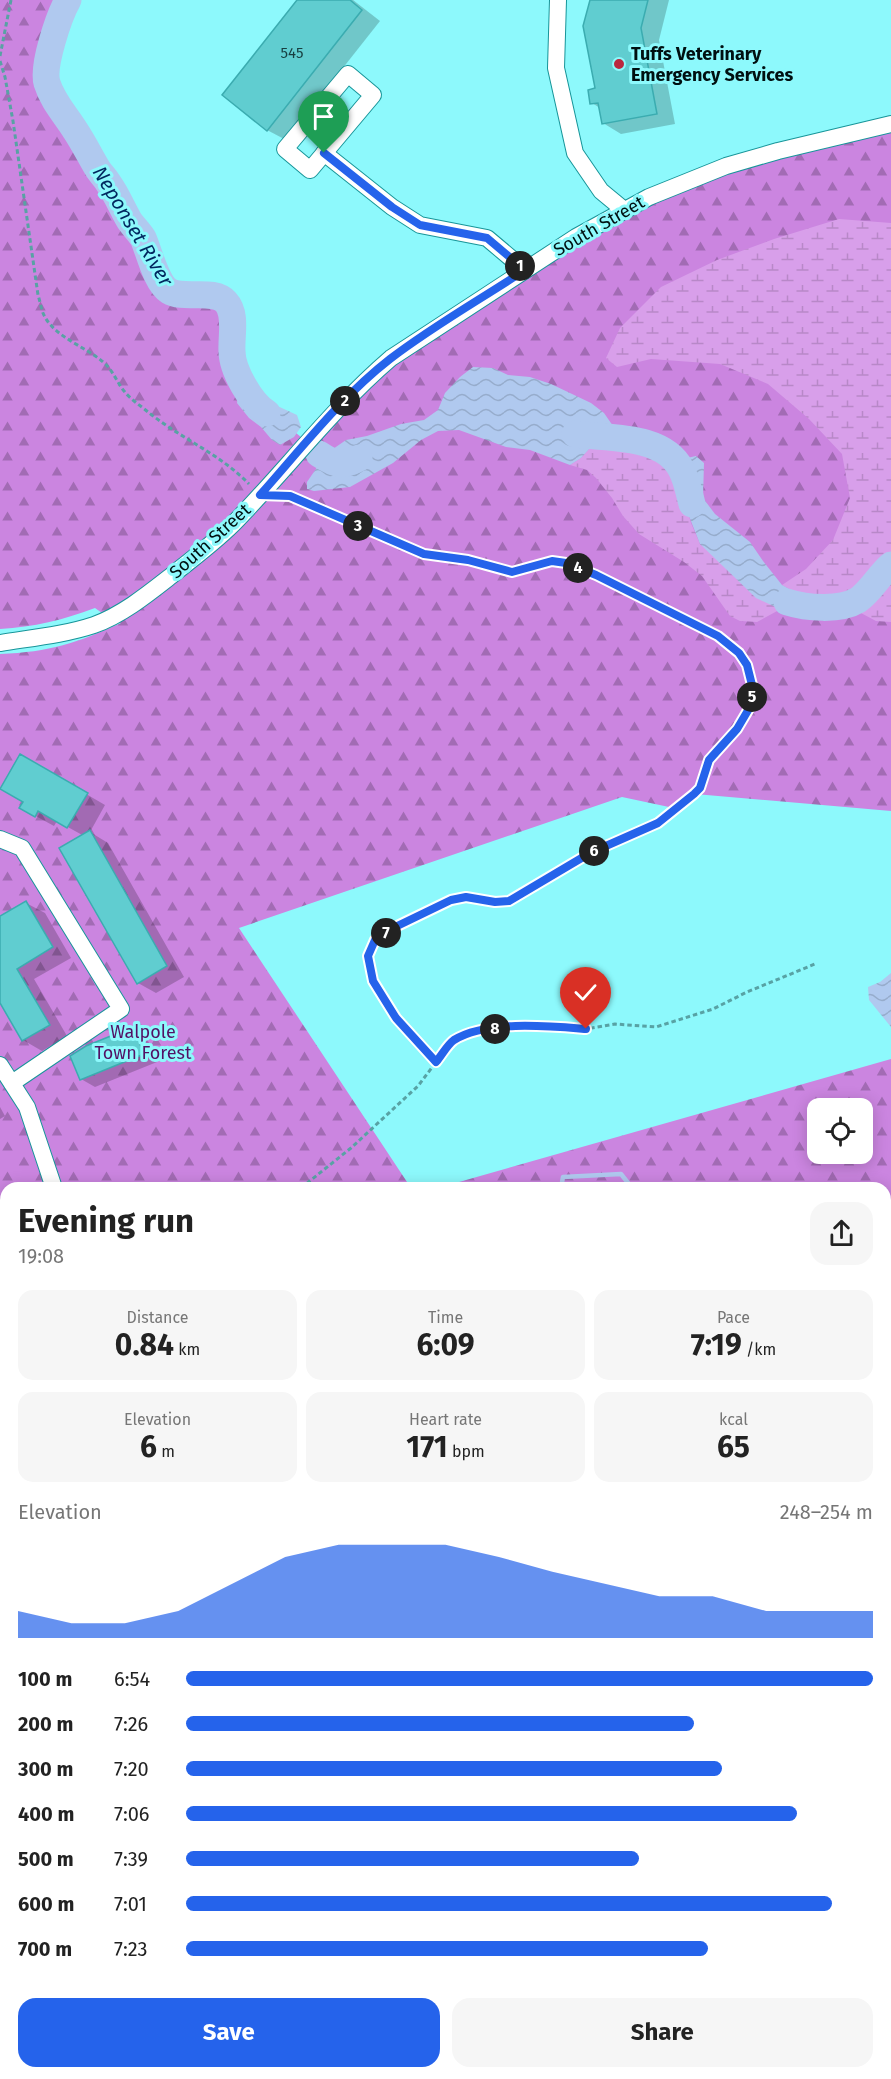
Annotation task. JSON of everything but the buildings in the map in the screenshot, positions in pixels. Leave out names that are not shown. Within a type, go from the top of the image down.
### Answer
[{"type":"street","points":[[558,0],[556,68],[575,153],[601,191],[624,210]]},
{"type":"street","points":[[348,74],[373,95],[324,153],[310,170],[285,149],[348,74]]},
{"type":"street","name":"South Street","points":[[0,643],[46,636],[95,624],[133,604],[235,522],[336,410],[376,371],[407,347],[525,270],[624,210],[676,185],[726,166],[891,124]]},
{"type":"street","points":[[324,153],[392,207],[420,225],[487,238],[525,270]]},
{"type":"street","points":[[0,839],[22,848],[121,1009],[12,1083]]},
{"type":"street","points":[[0,1065],[27,1107],[52,1182]]},
{"type":"path","points":[[0,56],[11,0]]},
{"type":"path","points":[[0,61],[13,121],[38,295],[43,315],[56,331],[89,350],[105,363],[116,375],[124,391],[146,411],[230,466],[260,495],[290,496],[424,554],[468,560],[512,572],[552,561],[566,563],[596,575],[718,636],[739,653],[747,665],[753,689],[750,707],[737,729],[709,760],[700,788],[658,823],[590,853],[509,901],[495,902],[466,897],[451,900],[391,929],[375,940],[368,956],[373,981],[396,1018],[436,1062]]},
{"type":"path","points":[[308,1182],[351,1148],[418,1086],[452,1041],[475,1031],[533,1025],[586,1029],[615,1024],[656,1027],[713,1010],[747,992],[815,964]]},
{"type":"green space","name":"Walpole Town Forest","points":[[0,0],[68,0],[49,56],[46,81],[60,110],[74,127],[97,168],[142,238],[167,290],[181,295],[202,294],[226,301],[231,313],[231,354],[246,392],[307,442],[369,377],[649,197],[891,124],[891,811],[695,794],[669,807],[622,797],[239,928],[407,1182],[0,1182],[0,654],[49,649],[91,636],[121,623],[95,608],[48,622],[0,629]]},
{"type":"green space","points":[[839,219],[891,223],[891,622],[876,621],[844,604],[824,608],[782,585],[806,569],[833,540],[850,498],[842,454],[809,419],[768,384],[720,364],[651,359],[617,367],[606,358],[620,328],[661,287],[717,260]]},
{"type":"green space","points":[[607,445],[656,453],[667,460],[677,475],[691,523],[700,544],[768,593],[779,610],[757,622],[740,621],[730,616],[702,576],[639,534],[596,478],[587,470],[570,465],[581,458],[591,447]]},
{"type":"green space","points":[[891,1059],[891,1182],[459,1182]]},
{"type":"water","points":[[473,367],[493,368],[508,375],[530,377],[591,403],[604,413],[613,426],[611,439],[607,445],[591,447],[581,458],[570,465],[530,450],[506,447],[459,430],[438,431],[421,440],[393,463],[350,487],[314,491],[307,489],[307,482],[333,449],[346,440],[367,436],[401,424],[424,420],[438,410],[445,393]]},
{"type":"water","points":[[250,381],[271,403],[297,415],[301,427],[294,437],[280,445],[249,418],[237,403],[239,391]]},
{"type":"water","points":[[696,456],[704,463],[703,498],[715,514],[750,542],[782,585],[824,608],[812,616],[797,617],[756,598],[700,544],[681,496],[681,469],[687,458]]},
{"type":"water","points":[[891,973],[891,1027],[869,1000],[868,987],[880,982]]},
{"type":"waterway","name":"Neponset River","points":[[68,0],[49,53],[46,75],[52,96],[112,188],[129,220],[143,238],[164,287],[183,295],[214,296],[226,302],[232,319],[232,351],[235,367],[249,394],[267,413]]},
{"type":"waterway","name":"Neponset River","points":[[575,434],[634,440],[661,449],[673,458],[681,469],[692,504]]},
{"type":"waterway","name":"Neponset River","points":[[319,454],[339,464],[359,458]]},
{"type":"waterway","name":"Neponset River","points":[[787,602],[823,607],[851,603],[863,596],[891,565]]},
{"type":"waterway","points":[[562,1182],[563,1177],[621,1174],[627,1182]]},
{"type":"place","name":"Tuffs Veterinary Emergency Services","points":[[619,64]]},
{"type":"route","points":[[324,153],[392,207],[420,225],[487,238],[525,270],[391,358],[348,397],[260,495],[290,496],[424,554],[468,560],[512,572],[552,561],[566,563],[596,575],[718,636],[739,653],[747,665],[753,689],[750,707],[737,729],[709,760],[700,788],[658,823],[590,853],[509,901],[495,902],[466,897],[451,900],[391,929],[375,940],[368,956],[373,981],[396,1018],[436,1062],[452,1041],[475,1031],[533,1025],[586,1029]]}]
